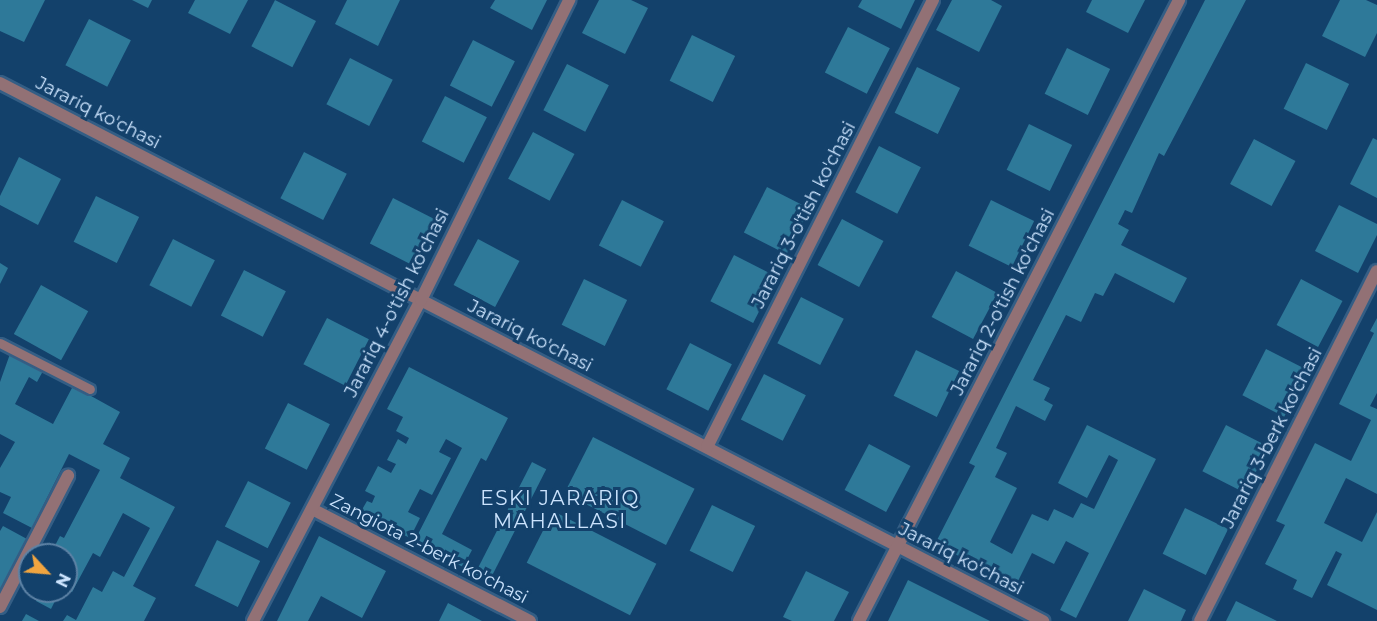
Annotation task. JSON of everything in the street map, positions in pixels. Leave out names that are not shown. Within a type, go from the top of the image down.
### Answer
[{"type":"street","name":"Jarariq 4-o'tish ko'chasi","points":[[253,621],[421,300],[569,0]]},
{"type":"street","name":"Jarariq 3-o'tish ko'chasi","points":[[707,447],[933,0]]},
{"type":"street","name":"Jarariq 2-o'tish ko'chasi","points":[[859,621],[1179,0]]},
{"type":"street","name":"Jarariq ko'chasi","points":[[0,83],[1043,621]]},
{"type":"street","name":"Jarariq 3-berk ko'chasi","points":[[1200,621],[1377,271]]},
{"type":"street","points":[[0,607],[69,476]]},
{"type":"street","name":"Zangiota 2-berk ko'chasi","points":[[312,509],[530,621]]},
{"type":"lane","points":[[0,343],[90,388]]},
{"type":"building","points":[[0,0],[45,0],[24,42],[0,31]]},
{"type":"building","points":[[132,0],[152,0],[148,8]]},
{"type":"building","points":[[195,0],[248,0],[230,34],[188,13]]},
{"type":"building","points":[[275,0],[316,21],[292,67],[251,46]]},
{"type":"building","points":[[347,0],[400,0],[378,46],[335,24]]},
{"type":"building","points":[[495,0],[547,0],[532,30],[490,8]]},
{"type":"building","points":[[599,0],[631,0],[648,8],[625,54],[582,33]]},
{"type":"building","points":[[862,0],[915,0],[901,29],[858,7]]},
{"type":"building","points":[[952,0],[991,0],[1002,6],[979,52],[936,30]]},
{"type":"building","points":[[1092,0],[1145,0],[1128,33],[1086,12]]},
{"type":"building","points":[[1205,0],[1246,0],[1164,156],[1159,153],[1132,213],[1125,210],[1118,224],[1129,230],[1121,245],[1187,278],[1174,303],[1115,273],[1103,296],[1095,293],[1081,322],[1066,315],[1033,380],[1050,388],[1044,400],[1053,405],[1045,421],[1016,406],[996,448],[1007,453],[995,477],[1017,488],[990,542],[1012,554],[1032,514],[1048,521],[1054,509],[1073,518],[1081,503],[1094,509],[1118,460],[1109,455],[1087,498],[1058,483],[1087,425],[1156,459],[1076,618],[1060,610],[1089,553],[1066,541],[1054,564],[1032,553],[1016,585],[935,544],[975,466],[969,463]]},
{"type":"building","points":[[1340,0],[1366,0],[1377,5],[1377,33],[1365,57],[1322,36]]},
{"type":"building","points":[[89,19],[131,40],[107,87],[65,65]]},
{"type":"building","points":[[848,27],[890,48],[867,94],[825,72]]},
{"type":"building","points":[[692,35],[735,56],[713,102],[670,81]]},
{"type":"building","points":[[473,40],[515,61],[492,107],[450,85]]},
{"type":"building","points":[[1067,48],[1110,69],[1088,115],[1045,94]]},
{"type":"building","points":[[350,58],[393,80],[369,126],[326,104]]},
{"type":"building","points":[[1306,63],[1349,84],[1327,130],[1284,109]]},
{"type":"building","points":[[567,64],[609,85],[585,132],[543,110]]},
{"type":"building","points":[[917,67],[960,88],[938,134],[895,113]]},
{"type":"building","points":[[445,96],[487,117],[464,163],[422,141]]},
{"type":"building","points":[[1029,124],[1072,145],[1050,191],[1007,170]]},
{"type":"building","points":[[533,132],[574,154],[550,201],[508,179]]},
{"type":"building","points":[[1373,138],[1377,140],[1377,198],[1350,184]]},
{"type":"building","points":[[1254,139],[1295,161],[1272,206],[1230,184]]},
{"type":"building","points":[[879,146],[921,167],[897,214],[855,192]]},
{"type":"building","points":[[304,152],[347,174],[323,220],[280,198]]},
{"type":"building","points":[[19,157],[61,179],[38,225],[0,205],[0,196]]},
{"type":"building","points":[[767,187],[810,209],[787,254],[744,232]]},
{"type":"building","points":[[96,196],[139,217],[117,263],[74,242]]},
{"type":"building","points":[[393,198],[436,220],[413,265],[370,243]]},
{"type":"building","points":[[622,200],[664,221],[641,267],[599,245]]},
{"type":"building","points":[[991,200],[1034,221],[1012,267],[969,246]]},
{"type":"building","points":[[1339,205],[1377,224],[1377,235],[1358,273],[1315,251]]},
{"type":"building","points":[[842,219],[883,241],[859,287],[818,265]]},
{"type":"building","points":[[173,239],[215,260],[191,307],[149,285]]},
{"type":"building","points":[[478,239],[519,261],[495,307],[454,285]]},
{"type":"building","points":[[734,255],[777,277],[753,323],[710,301]]},
{"type":"building","points":[[0,263],[8,268],[0,284]]},
{"type":"building","points":[[244,270],[286,291],[263,337],[221,315]]},
{"type":"building","points":[[956,271],[997,293],[973,339],[932,317]]},
{"type":"building","points":[[584,279],[627,300],[605,346],[562,325]]},
{"type":"building","points":[[1301,279],[1342,301],[1318,347],[1277,325]]},
{"type":"building","points":[[41,285],[88,311],[61,360],[14,334]]},
{"type":"building","points":[[801,297],[844,319],[820,365],[777,343]]},
{"type":"building","points":[[327,318],[369,339],[345,386],[303,364]]},
{"type":"building","points":[[1377,318],[1377,393],[1370,406],[1377,409],[1377,494],[1346,478],[1324,523],[1362,542],[1377,512],[1377,610],[1327,585],[1342,554],[1336,551],[1312,598],[1293,589],[1297,580],[1265,564],[1285,525],[1276,521],[1315,443],[1351,461],[1371,420],[1339,404],[1374,333],[1370,331]]},
{"type":"building","points":[[690,343],[732,364],[708,411],[666,389]]},
{"type":"building","points":[[1266,349],[1308,370],[1284,417],[1242,395]]},
{"type":"building","points":[[916,350],[959,371],[937,417],[894,396]]},
{"type":"building","points":[[10,354],[43,371],[37,382],[29,377],[15,404],[53,424],[73,386],[120,412],[103,444],[130,458],[120,478],[175,507],[133,586],[156,598],[144,621],[63,621],[67,615],[76,620],[93,587],[102,592],[113,571],[124,577],[150,528],[123,513],[100,557],[93,553],[78,581],[78,543],[56,543],[60,536],[64,538],[100,470],[69,454],[32,528],[3,513],[11,497],[0,492],[0,468],[15,442],[0,434],[0,382]]},
{"type":"building","points":[[409,367],[508,418],[486,461],[481,458],[442,534],[472,550],[463,567],[414,542],[462,448],[446,439],[439,452],[451,458],[432,495],[420,489],[408,512],[420,518],[410,538],[360,513],[367,501],[372,503],[375,496],[365,491],[378,466],[391,473],[396,464],[387,460],[398,439],[406,444],[409,438],[396,431],[403,417],[387,409]]},
{"type":"building","points":[[764,374],[806,395],[783,441],[741,419]]},
{"type":"building","points":[[288,403],[330,424],[307,470],[265,448]]},
{"type":"building","points":[[1226,425],[1269,447],[1245,493],[1202,471]]},
{"type":"building","points":[[593,437],[695,489],[666,545],[564,493]]},
{"type":"building","points":[[869,444],[910,466],[886,512],[845,490]]},
{"type":"building","points":[[532,462],[546,469],[489,582],[475,574]]},
{"type":"building","points":[[248,481],[291,503],[268,548],[225,526]]},
{"type":"building","points":[[712,505],[755,526],[733,572],[690,551]]},
{"type":"building","points":[[1185,508],[1228,529],[1206,575],[1163,554]]},
{"type":"building","points":[[553,511],[656,564],[630,615],[527,563]]},
{"type":"building","points":[[3,526],[27,539],[25,543],[18,543],[18,556],[0,590],[0,531]]},
{"type":"building","points":[[319,536],[386,571],[362,618],[321,596],[308,621],[277,621]]},
{"type":"building","points":[[217,540],[260,561],[238,607],[195,586]]},
{"type":"building","points":[[806,571],[849,592],[834,621],[792,621],[783,617]]},
{"type":"building","points":[[908,580],[990,621],[888,621]]},
{"type":"building","points":[[1144,589],[1186,610],[1181,621],[1128,621]]},
{"type":"building","points":[[1236,601],[1277,621],[1226,621]]},
{"type":"building","points":[[40,603],[54,603],[51,609]]},
{"type":"building","points":[[448,603],[482,621],[439,621]]},
{"type":"building","points":[[26,614],[39,621],[22,621]]},
{"type":"district","name":"ESKI JARARIQ MAHALLASI","points":[[560,510]]}]
